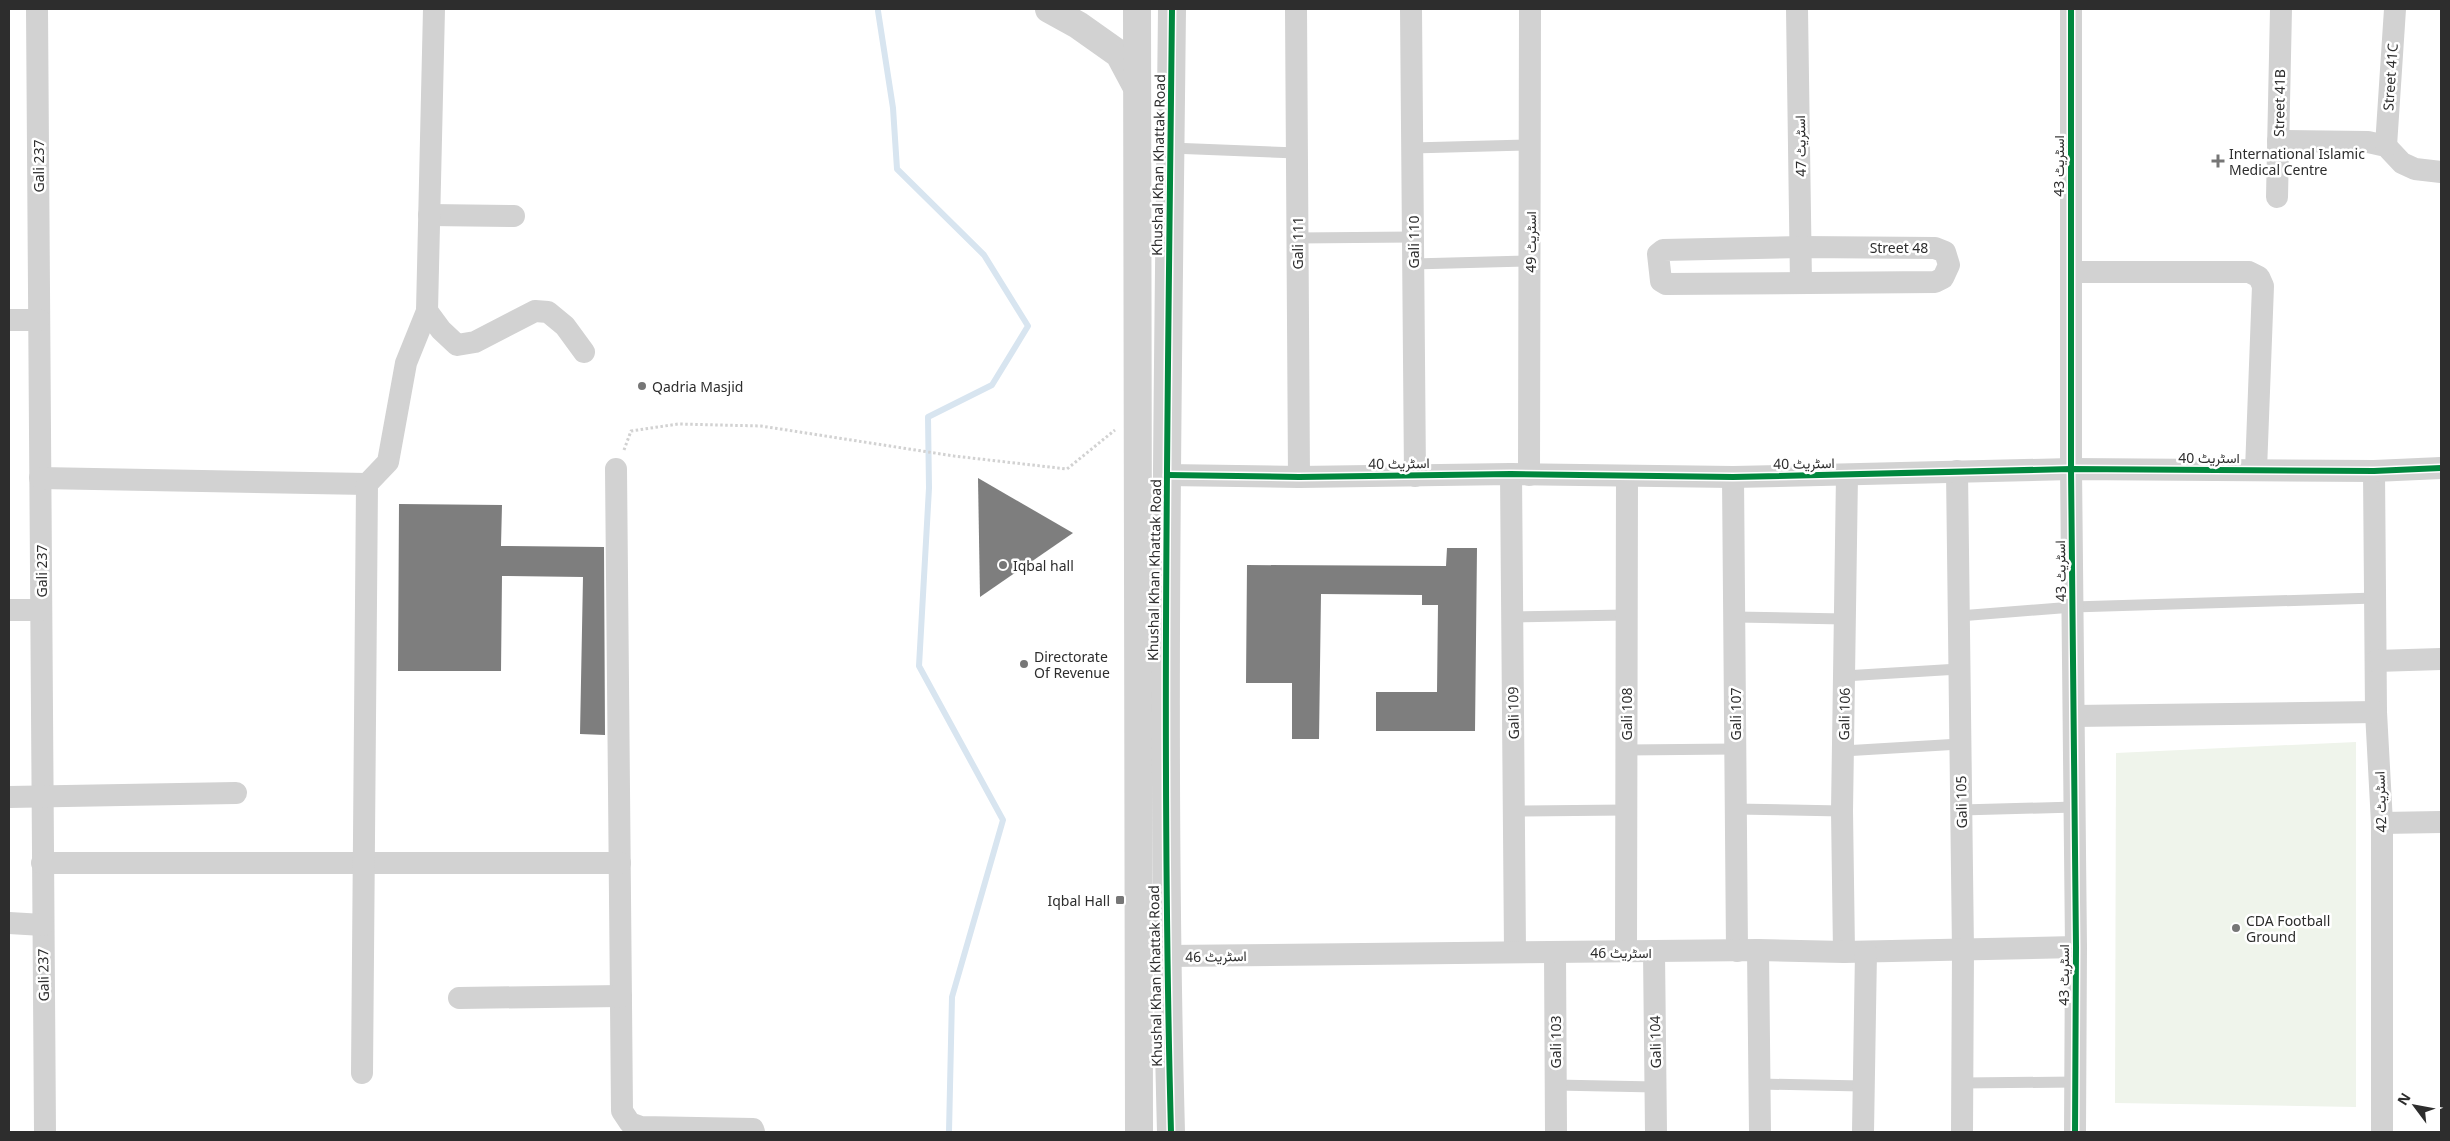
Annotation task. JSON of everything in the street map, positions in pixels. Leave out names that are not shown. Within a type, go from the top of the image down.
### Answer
[{"type":"street","name":"Gali 237","points":[[37,9],[42,924],[45,1132]]},
{"type":"street","points":[[362,1073],[367,484],[388,462],[406,363],[427,311],[434,9]]},
{"type":"street","points":[[1049,9],[1078,24],[1119,54],[1137,88]]},
{"type":"street","name":"Khushal Khan Khattak Road","points":[[1137,9],[1139,1132]]},
{"type":"street","name":"Khushal Khan Khattak Road","points":[[1171,1132],[1166,956],[1165,623],[1172,9]]},
{"type":"street","name":"Gali 111","points":[[1296,9],[1299,477]]},
{"type":"street","name":"Gali 110","points":[[1411,9],[1415,476]]},
{"type":"street","name":"اسٹریٹ 49","points":[[1520,474],[1530,261],[1530,9]]},
{"type":"street","name":"اسٹریٹ 47","points":[[1796,9],[1801,283]]},
{"type":"street","name":"اسٹریٹ 43","points":[[2071,9],[2071,469],[2076,947],[2074,1132]]},
{"type":"street","name":"Street 41B","points":[[2277,197],[2281,9]]},
{"type":"street","name":"Street 41C","points":[[2386,146],[2395,9]]},
{"type":"street","points":[[2278,141],[2368,142],[2386,146],[2402,163],[2415,169],[2441,172]]},
{"type":"street","points":[[429,216],[514,216]]},
{"type":"street","name":"Street 48","points":[[1801,247],[1935,248],[1945,252],[1949,265],[1943,278],[1935,282],[1666,284],[1661,281],[1660,251],[1801,247]]},
{"type":"street","points":[[2071,272],[2249,272],[2259,277],[2263,286],[2256,470]]},
{"type":"street","points":[[427,311],[457,345],[475,342],[535,311],[548,312],[565,326],[584,352]]},
{"type":"street","points":[[9,320],[39,320]]},
{"type":"street","name":"اسٹریٹ 40","points":[[1167,475],[1299,477],[1520,474],[1733,476],[2071,469],[2374,471],[2441,468]]},
{"type":"street","points":[[616,469],[622,1111],[630,1123],[641,1127],[753,1128],[754,1132]]},
{"type":"street","name":"Gali 105","points":[[1956,471],[1963,951],[1962,1132]]},
{"type":"street","name":"اسٹریٹ 42","points":[[2374,471],[2376,712],[2382,824],[2382,1132]]},
{"type":"street","name":"Gali 109","points":[[1515,951],[1512,617],[1520,474]]},
{"type":"street","name":"Gali 106","points":[[1847,475],[1842,811],[1855,952],[1863,1132]]},
{"type":"street","name":"Gali 108","points":[[1626,952],[1627,476]]},
{"type":"street","name":"Gali 107","points":[[1733,476],[1735,808],[1747,950]]},
{"type":"street","points":[[40,478],[367,484]]},
{"type":"street","points":[[9,610],[41,610]]},
{"type":"street","points":[[1138,624],[1165,623]]},
{"type":"street","points":[[2376,661],[2441,659]]},
{"type":"street","points":[[2074,716],[2376,712]]},
{"type":"street","points":[[9,797],[236,793]]},
{"type":"street","points":[[2382,824],[2441,822]]},
{"type":"street","points":[[42,863],[620,863]]},
{"type":"street","points":[[9,923],[42,924]]},
{"type":"street","name":"اسٹریٹ 46","points":[[1166,956],[1515,951],[1963,951],[2076,947]]},
{"type":"street","points":[[1747,950],[1760,1084],[1760,1132]]},
{"type":"street","name":"Gali 103","points":[[1556,952],[1556,1132]]},
{"type":"street","name":"Gali 104","points":[[1654,952],[1656,1132]]},
{"type":"street","points":[[459,998],[621,996]]},
{"type":"lane","points":[[1412,148],[1530,145]]},
{"type":"lane","points":[[1171,148],[1297,153]]},
{"type":"lane","points":[[1297,238],[1413,237]]},
{"type":"lane","points":[[1413,264],[1530,261]]},
{"type":"lane","points":[[1958,616],[2073,607],[2375,598]]},
{"type":"lane","points":[[1512,617],[1626,615]]},
{"type":"lane","points":[[1735,617],[1845,619]]},
{"type":"lane","points":[[1844,676],[1959,669]]},
{"type":"lane","points":[[1843,751],[1960,744]]},
{"type":"lane","points":[[1626,750],[1735,749]]},
{"type":"lane","points":[[1961,810],[2075,807]]},
{"type":"lane","points":[[1735,808],[1842,811]]},
{"type":"lane","points":[[1514,811],[1626,810]]},
{"type":"lane","points":[[1962,1083],[2075,1082]]},
{"type":"lane","points":[[1760,1084],[1862,1086]]},
{"type":"lane","points":[[1555,1085],[1656,1087]]},
{"type":"path","points":[[616,469],[631,432],[678,424],[761,426],[942,454],[1067,469],[1138,412]]},
{"type":"shaded area","name":"CDA Football Ground","points":[[2356,742],[2356,1107],[2115,1103],[2116,753]]},
{"type":"building","name":"Iqbal hall","points":[[978,478],[1073,533],[980,597]]},
{"type":"building","points":[[399,504],[502,505],[501,546],[604,547],[605,735],[580,734],[583,577],[502,576],[501,671],[398,671]]},
{"type":"building","points":[[1447,548],[1477,548],[1475,731],[1376,731],[1376,692],[1437,692],[1438,605],[1422,605],[1422,595],[1321,594],[1319,739],[1292,739],[1292,683],[1246,683],[1247,565],[1446,566]]},
{"type":"waterway","points":[[878,11],[893,108],[897,169],[984,255],[1028,326],[992,385],[928,417],[929,488],[919,666],[1003,820],[952,997],[949,1132]]},
{"type":"cycle path","points":[[1171,1132],[1166,851],[1166,711],[1172,9]]},
{"type":"cycle path","points":[[2071,9],[2071,469],[2076,947],[2075,1132]]},
{"type":"cycle path","points":[[1167,475],[1299,477],[1511,474],[1733,477],[2071,469],[2374,471],[2441,468]]},
{"type":"place","name":"International Islamic Medical Centre","points":[[2218,161]]},
{"type":"place","name":"Qadria Masjid","points":[[642,386]]},
{"type":"place","name":"Iqbal hall","points":[[1003,565]]},
{"type":"place","name":"Directorate Of Revenue","points":[[1024,664]]},
{"type":"place","name":"Iqbal Hall","points":[[1120,900]]},
{"type":"place","name":"CDA Football Ground","points":[[2236,928]]}]
